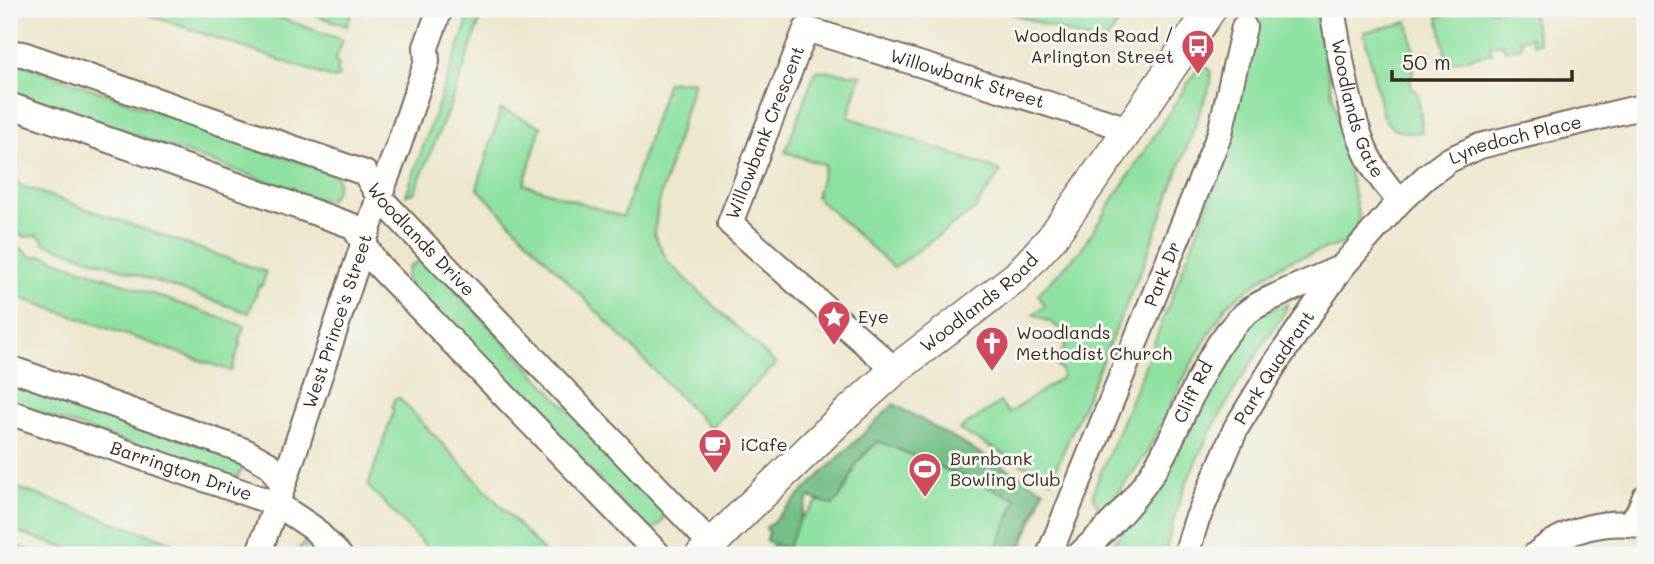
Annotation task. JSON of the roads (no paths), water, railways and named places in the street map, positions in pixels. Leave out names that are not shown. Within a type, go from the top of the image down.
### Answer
[{"type":"street","name":"West Prince's Street","points":[[268,550],[280,495],[427,61],[426,47],[440,9]]},
{"type":"street","name":"Woodlands Road","points":[[706,550],[810,447],[895,370],[1017,276],[1052,239],[1211,9]]},
{"type":"street","name":"Woodlands Gate","points":[[1332,9],[1352,110],[1363,145],[1386,186],[1400,201]]},
{"type":"street","name":"Park Dr","points":[[1049,555],[1220,133],[1244,27]]},
{"type":"street","name":"Willowbank Street","points":[[806,29],[1129,129]]},
{"type":"street","name":"Willowbank Crescent","points":[[806,29],[730,223],[895,370]]},
{"type":"street","name":"Woodlands Drive","points":[[9,55],[23,54],[366,173],[379,197],[706,550]]},
{"type":"street","points":[[9,105],[353,226],[376,263],[659,555]]},
{"type":"street","name":"Lynedoch Place","points":[[1400,201],[1449,160],[1480,146],[1645,106]]},
{"type":"street","name":"Park Quadrant","points":[[1186,555],[1196,522],[1236,429],[1275,365],[1342,267],[1400,201]]},
{"type":"street","name":"Cliff Rd","points":[[1079,555],[1136,497],[1159,462],[1206,367],[1226,335],[1244,314],[1259,303],[1342,267]]},
{"type":"street","name":"Barrington Drive","points":[[9,368],[245,451],[270,465],[280,495],[339,555]]},
{"type":"street","name":"Barrington Drive","points":[[9,412],[280,495]]},
{"type":"street","points":[[1535,555],[1572,533],[1610,523],[1638,524],[1637,513],[1645,497]]},
{"type":"place","name":"Woodlands Road / Arlington Street","points":[[1198,76]]},
{"type":"place","name":"Eye","points":[[834,347]]},
{"type":"place","name":"Woodlands Methodist Church","points":[[992,373]]},
{"type":"place","name":"iCafe","points":[[715,475]]},
{"type":"place","name":"Burnbank Bowling Club","points":[[925,499]]}]
